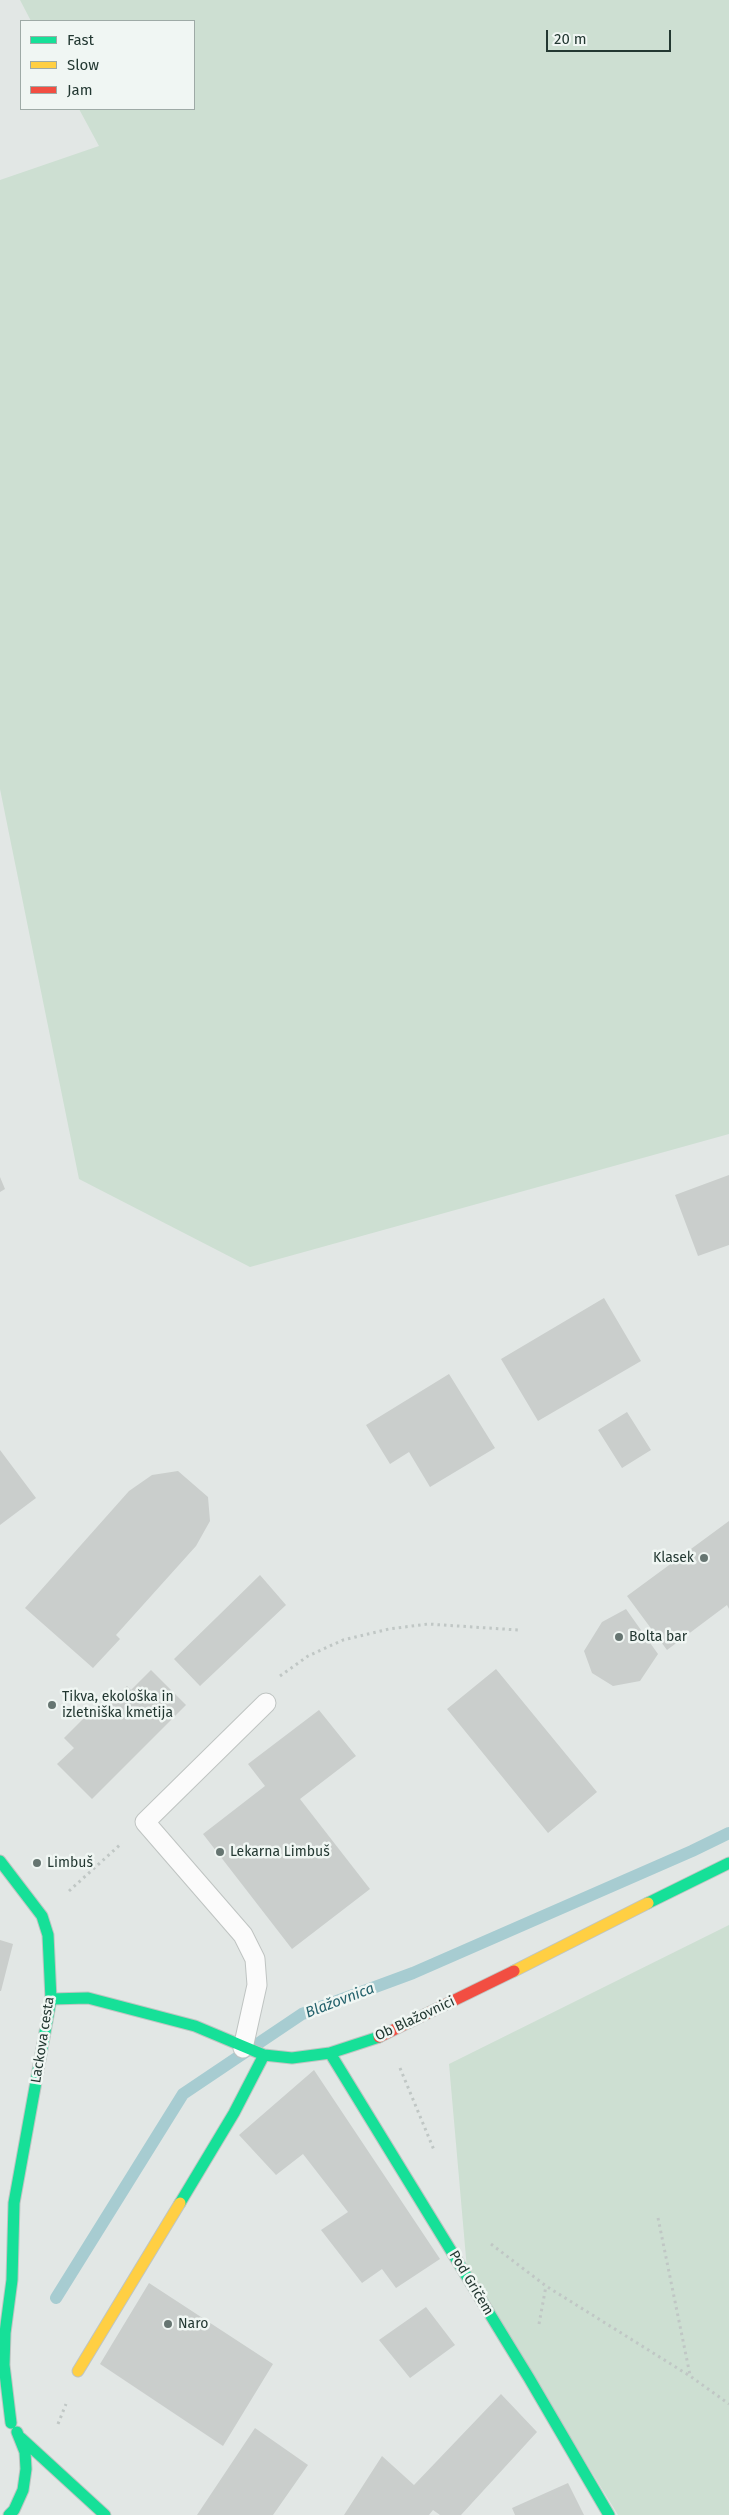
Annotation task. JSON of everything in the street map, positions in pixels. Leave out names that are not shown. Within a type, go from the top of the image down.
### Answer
[{"type":"street","name":"Lackova cesta","points":[[0,1861],[42,1916],[48,1935],[51,1999],[14,2203]]},
{"type":"street","name":"Ob Blažovnici","points":[[51,1999],[88,1998],[195,2026],[242,2048],[264,2055],[292,2058],[330,2053],[385,2035],[729,1863]]},
{"type":"street","name":"Pod Gričem","points":[[330,2053],[529,2378],[609,2515]]},
{"type":"street","points":[[78,2371],[234,2113],[264,2055]]},
{"type":"street","points":[[0,2236],[14,2203]]},
{"type":"street","points":[[11,2423],[4,2366],[5,2333],[12,2280],[14,2203]]},
{"type":"street","points":[[0,2416],[11,2423],[21,2438],[105,2515]]},
{"type":"street","points":[[9,2515],[14,2510],[23,2490],[26,2469],[21,2438]]},
{"type":"lane","points":[[242,2048],[257,1985],[255,1959],[242,1935],[145,1822],[266,1704]]},
{"type":"path","points":[[266,1704],[282,1674],[308,1656],[344,1640],[388,1629],[428,1624],[518,1630]]},
{"type":"path","points":[[69,1891],[145,1822]]},
{"type":"path","points":[[385,2035],[420,2112],[437,2157]]},
{"type":"path","points":[[658,2218],[690,2376]]},
{"type":"path","points":[[486,2241],[546,2286],[690,2376],[729,2404]]},
{"type":"green space","points":[[20,0],[729,0],[729,1134],[250,1267],[79,1179],[0,789],[0,180],[99,146],[80,110],[195,110],[195,20],[30,20]]},
{"type":"green space","points":[[729,1925],[729,2515],[618,2515],[467,2269],[449,2064]]},
{"type":"building","points":[[729,1175],[729,1245],[698,1256],[675,1195]]},
{"type":"building","points":[[0,1177],[5,1189],[0,1192]]},
{"type":"building","points":[[604,1298],[641,1361],[538,1421],[501,1359]]},
{"type":"building","points":[[449,1374],[495,1448],[430,1487],[409,1452],[390,1464],[366,1425]]},
{"type":"building","points":[[627,1412],[651,1450],[622,1468],[598,1430]]},
{"type":"building","points":[[0,1450],[36,1498],[0,1525]]},
{"type":"building","points":[[178,1471],[208,1497],[210,1521],[196,1546],[116,1635],[120,1639],[93,1668],[25,1608],[129,1491],[152,1475]]},
{"type":"building","name":"Klasek","points":[[729,1521],[729,1609],[727,1605],[667,1650],[627,1596]]},
{"type":"building","points":[[260,1575],[286,1605],[200,1686],[174,1659]]},
{"type":"building","name":"Bolta bar","points":[[626,1609],[658,1654],[640,1681],[613,1686],[592,1673],[584,1651],[602,1622]]},
{"type":"building","points":[[496,1669],[597,1792],[548,1833],[447,1709]]},
{"type":"building","points":[[151,1670],[186,1705],[92,1799],[57,1764],[74,1748],[64,1738],[98,1704],[104,1709],[127,1686],[131,1690]]},
{"type":"building","points":[[319,1710],[356,1756],[300,1799],[370,1889],[292,1949],[203,1834],[265,1786],[248,1764]]},
{"type":"building","points":[[0,1940],[13,1944],[1,1991],[0,1991]]},
{"type":"building","points":[[314,2070],[440,2259],[396,2288],[382,2269],[362,2283],[321,2230],[348,2212],[303,2154],[276,2175],[239,2135]]},
{"type":"building","name":"Naro","points":[[149,2283],[273,2364],[223,2446],[100,2364]]},
{"type":"building","points":[[426,2307],[455,2345],[410,2378],[379,2340]]},
{"type":"building","points":[[501,2394],[537,2432],[461,2515],[440,2515],[433,2510],[429,2515],[344,2515],[382,2456],[414,2485]]},
{"type":"building","points":[[255,2428],[308,2465],[273,2515],[197,2515]]},
{"type":"building","points":[[568,2483],[584,2515],[515,2515],[512,2508]]},
{"type":"waterway","name":"Blažovnica","points":[[56,2298],[183,2094],[302,2014],[413,1973],[729,1833]]},
{"type":"traffic: fast","points":[[0,1861],[42,1916],[48,1935],[51,1999],[14,2203],[12,2280],[5,2333],[4,2365],[11,2423]]},
{"type":"traffic: fast","points":[[648,1903],[729,1863]]},
{"type":"traffic: fast","points":[[51,1999],[88,1998],[195,2026],[264,2055],[292,2058],[330,2053],[379,2037]]},
{"type":"traffic: fast","points":[[330,2053],[529,2378],[609,2515]]},
{"type":"traffic: fast","points":[[180,2203],[234,2113],[264,2055]]},
{"type":"traffic: fast","points":[[9,2515],[14,2510],[23,2490],[26,2469],[25,2452],[17,2432]]},
{"type":"traffic: fast","points":[[21,2438],[105,2515]]},
{"type":"traffic: slow","points":[[514,1971],[648,1903]]},
{"type":"traffic: slow","points":[[78,2371],[180,2203]]},
{"type":"traffic: jam","points":[[379,2037],[514,1971]]},
{"type":"place","name":"Klasek","points":[[704,1558]]},
{"type":"place","name":"Bolta bar","points":[[619,1637]]},
{"type":"place","name":"Tikva, ekološka in izletniška kmetija","points":[[52,1705]]},
{"type":"place","name":"Lekarna Limbuš","points":[[220,1852]]},
{"type":"place","name":"Limbuš","points":[[37,1863]]},
{"type":"place","name":"Naro","points":[[168,2324]]}]
